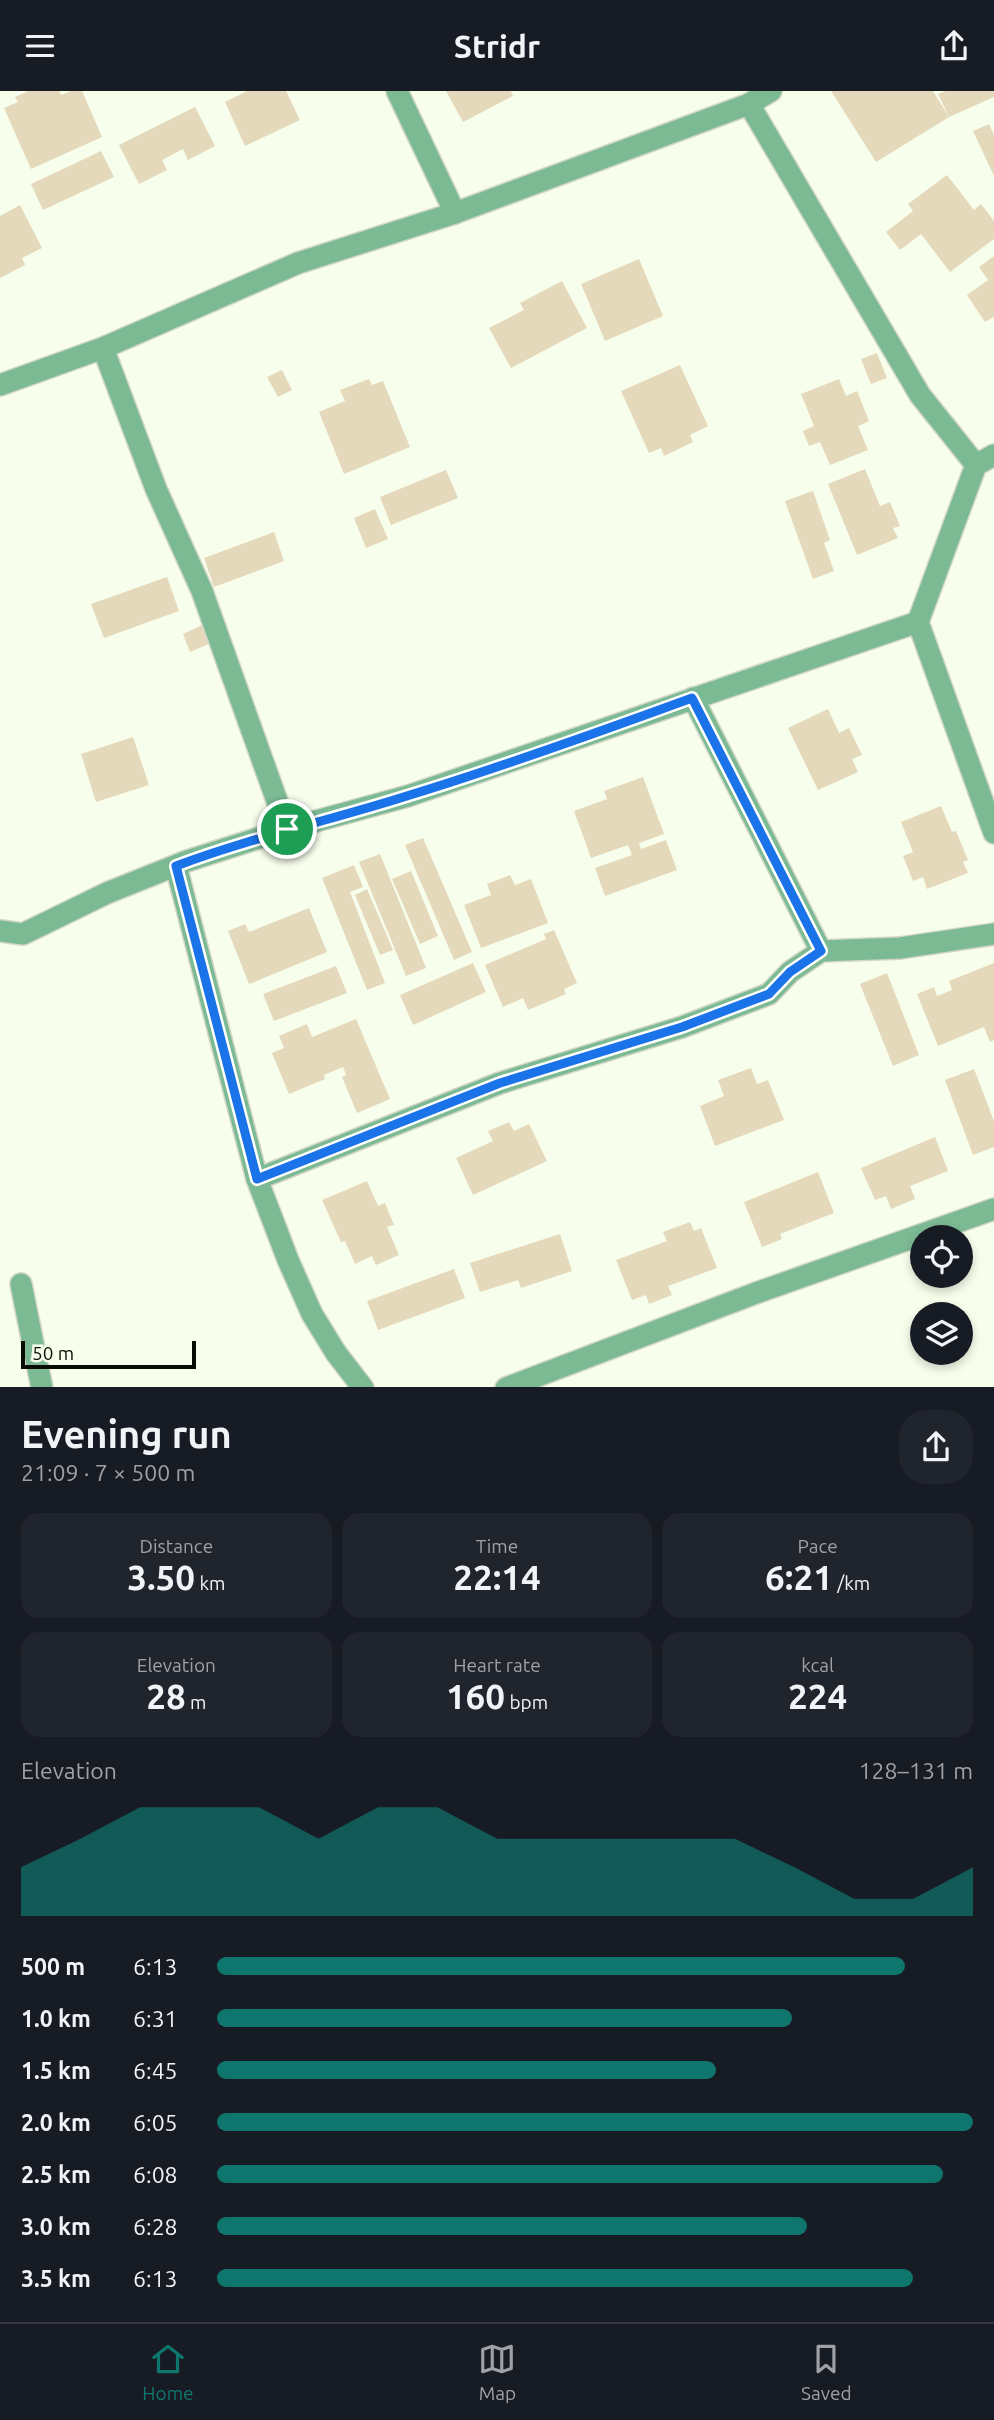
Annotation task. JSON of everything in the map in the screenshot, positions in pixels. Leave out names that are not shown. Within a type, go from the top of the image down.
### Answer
[{"type":"street","points":[[397,91],[455,213]]},
{"type":"street","points":[[0,385],[103,348],[298,263],[455,213],[749,104],[771,91]]},
{"type":"street","points":[[749,104],[920,395],[985,460],[918,622],[994,833]]},
{"type":"street","points":[[103,348],[156,489],[202,591],[287,829]]},
{"type":"street","points":[[0,931],[23,934],[107,893],[176,866],[287,829],[408,796],[918,622]]},
{"type":"street","points":[[692,698],[821,951]]},
{"type":"street","points":[[176,866],[257,1179],[312,1314],[336,1353],[362,1387]]},
{"type":"street","points":[[257,1179],[500,1083],[682,1027],[769,994],[790,972],[821,951],[900,948],[994,934]]},
{"type":"street","points":[[509,1387],[756,1293],[994,1209]]},
{"type":"street","points":[[21,1284],[42,1387]]},
{"type":"building","points":[[28,91],[60,91],[61,95],[82,91],[102,137],[31,169],[4,108],[18,102],[15,97]]},
{"type":"building","points":[[247,91],[286,91],[300,120],[245,146],[225,102]]},
{"type":"building","points":[[446,91],[511,91],[513,96],[463,122]]},
{"type":"building","points":[[831,91],[933,91],[949,117],[876,162]]},
{"type":"building","points":[[945,91],[994,91],[994,97],[949,117],[938,94]]},
{"type":"building","points":[[195,107],[215,146],[188,160],[183,149],[162,160],[167,170],[139,184],[119,145]]},
{"type":"building","points":[[989,124],[994,135],[994,176],[973,131]]},
{"type":"building","points":[[101,151],[114,177],[43,210],[31,184]]},
{"type":"building","points":[[947,175],[974,210],[981,204],[994,221],[994,239],[950,272],[921,234],[900,250],[886,232],[913,211],[908,204]]},
{"type":"building","points":[[20,205],[42,248],[22,258],[25,265],[0,278],[0,216]]},
{"type":"building","points":[[994,256],[994,317],[985,322],[967,295],[988,280],[979,267]]},
{"type":"building","points":[[639,259],[663,316],[605,341],[581,284]]},
{"type":"building","points":[[562,281],[587,328],[511,368],[489,328],[524,310],[520,303]]},
{"type":"building","points":[[877,353],[887,378],[871,384],[861,359]]},
{"type":"building","points":[[680,365],[708,426],[690,435],[693,442],[664,456],[661,448],[649,453],[621,391]]},
{"type":"building","points":[[282,370],[292,390],[278,397],[267,377]]},
{"type":"building","points":[[369,379],[372,385],[383,381],[410,447],[344,474],[319,412],[345,401],[340,390]]},
{"type":"building","points":[[839,379],[846,396],[857,391],[869,421],[858,426],[868,450],[830,465],[820,442],[809,446],[803,431],[814,426],[801,394]]},
{"type":"building","points":[[865,469],[880,506],[890,502],[900,526],[893,528],[898,538],[857,555],[828,484]]},
{"type":"building","points":[[446,470],[458,498],[391,525],[380,497]]},
{"type":"building","points":[[813,491],[830,540],[824,543],[834,571],[813,579],[785,501]]},
{"type":"building","points":[[375,509],[388,539],[366,548],[354,518]]},
{"type":"building","points":[[274,532],[284,561],[214,587],[204,558]]},
{"type":"building","points":[[167,577],[179,611],[104,638],[91,604]]},
{"type":"building","points":[[202,625],[211,643],[190,652],[183,634]]},
{"type":"building","points":[[828,709],[839,733],[849,728],[862,755],[852,759],[858,772],[818,790],[788,728]]},
{"type":"building","points":[[133,737],[149,785],[96,802],[81,754]]},
{"type":"building","points":[[643,777],[664,834],[639,843],[641,849],[666,840],[677,870],[605,896],[595,868],[632,855],[628,845],[591,858],[574,811],[607,799],[604,791]]},
{"type":"building","points":[[941,806],[952,832],[956,831],[968,860],[963,862],[968,873],[927,889],[923,877],[913,881],[903,856],[913,852],[901,822]]},
{"type":"building","points":[[423,838],[472,952],[454,960],[405,845]]},
{"type":"building","points":[[380,854],[426,968],[406,976],[359,862]]},
{"type":"building","points":[[354,865],[363,887],[350,892],[385,983],[367,990],[322,878]]},
{"type":"building","points":[[411,871],[438,936],[420,944],[392,879]]},
{"type":"building","points":[[510,875],[515,885],[531,879],[548,923],[481,948],[464,905],[491,895],[487,884]]},
{"type":"building","points":[[367,889],[393,950],[380,955],[355,895]]},
{"type":"building","points":[[309,908],[327,952],[249,984],[228,931],[245,924],[249,932]]},
{"type":"building","points":[[554,930],[577,983],[564,989],[566,994],[528,1010],[523,998],[503,1007],[485,965],[546,939],[544,934]]},
{"type":"building","points":[[473,963],[486,992],[413,1025],[400,995]]},
{"type":"building","points":[[994,963],[994,1040],[990,1042],[984,1027],[938,1046],[917,994],[934,987],[937,996],[952,990],[949,981]]},
{"type":"building","points":[[336,966],[347,993],[274,1021],[263,994]]},
{"type":"building","points":[[887,973],[919,1055],[893,1066],[860,984]]},
{"type":"building","points":[[356,1019],[390,1099],[357,1113],[342,1077],[346,1075],[343,1067],[324,1075],[325,1079],[289,1094],[272,1053],[284,1048],[279,1036],[307,1024],[312,1037]]},
{"type":"building","points":[[751,1068],[757,1084],[768,1080],[784,1120],[715,1146],[700,1106],[724,1096],[718,1080]]},
{"type":"building","points":[[974,1069],[994,1121],[994,1147],[973,1155],[945,1080]]},
{"type":"building","points":[[509,1122],[514,1131],[529,1124],[547,1161],[473,1195],[456,1158],[493,1141],[488,1131]]},
{"type":"building","points":[[935,1137],[948,1171],[910,1186],[915,1199],[891,1209],[886,1196],[875,1200],[861,1168]]},
{"type":"building","points":[[818,1172],[834,1213],[780,1234],[782,1239],[762,1247],[744,1202]]},
{"type":"building","points":[[367,1181],[378,1206],[385,1203],[394,1225],[387,1227],[399,1255],[376,1265],[372,1256],[355,1264],[345,1241],[341,1242],[322,1200]]},
{"type":"building","points":[[690,1222],[694,1231],[701,1228],[717,1268],[668,1286],[672,1295],[649,1304],[646,1295],[632,1300],[616,1260],[667,1241],[663,1232]]},
{"type":"building","points":[[560,1234],[572,1271],[521,1288],[518,1280],[480,1292],[470,1263]]},
{"type":"building","points":[[454,1269],[465,1298],[378,1330],[367,1301]]},
{"type":"route","points":[[692,698],[821,951],[790,972],[769,994],[682,1027],[500,1083],[257,1179],[176,866],[287,829],[408,796],[692,698]]}]
